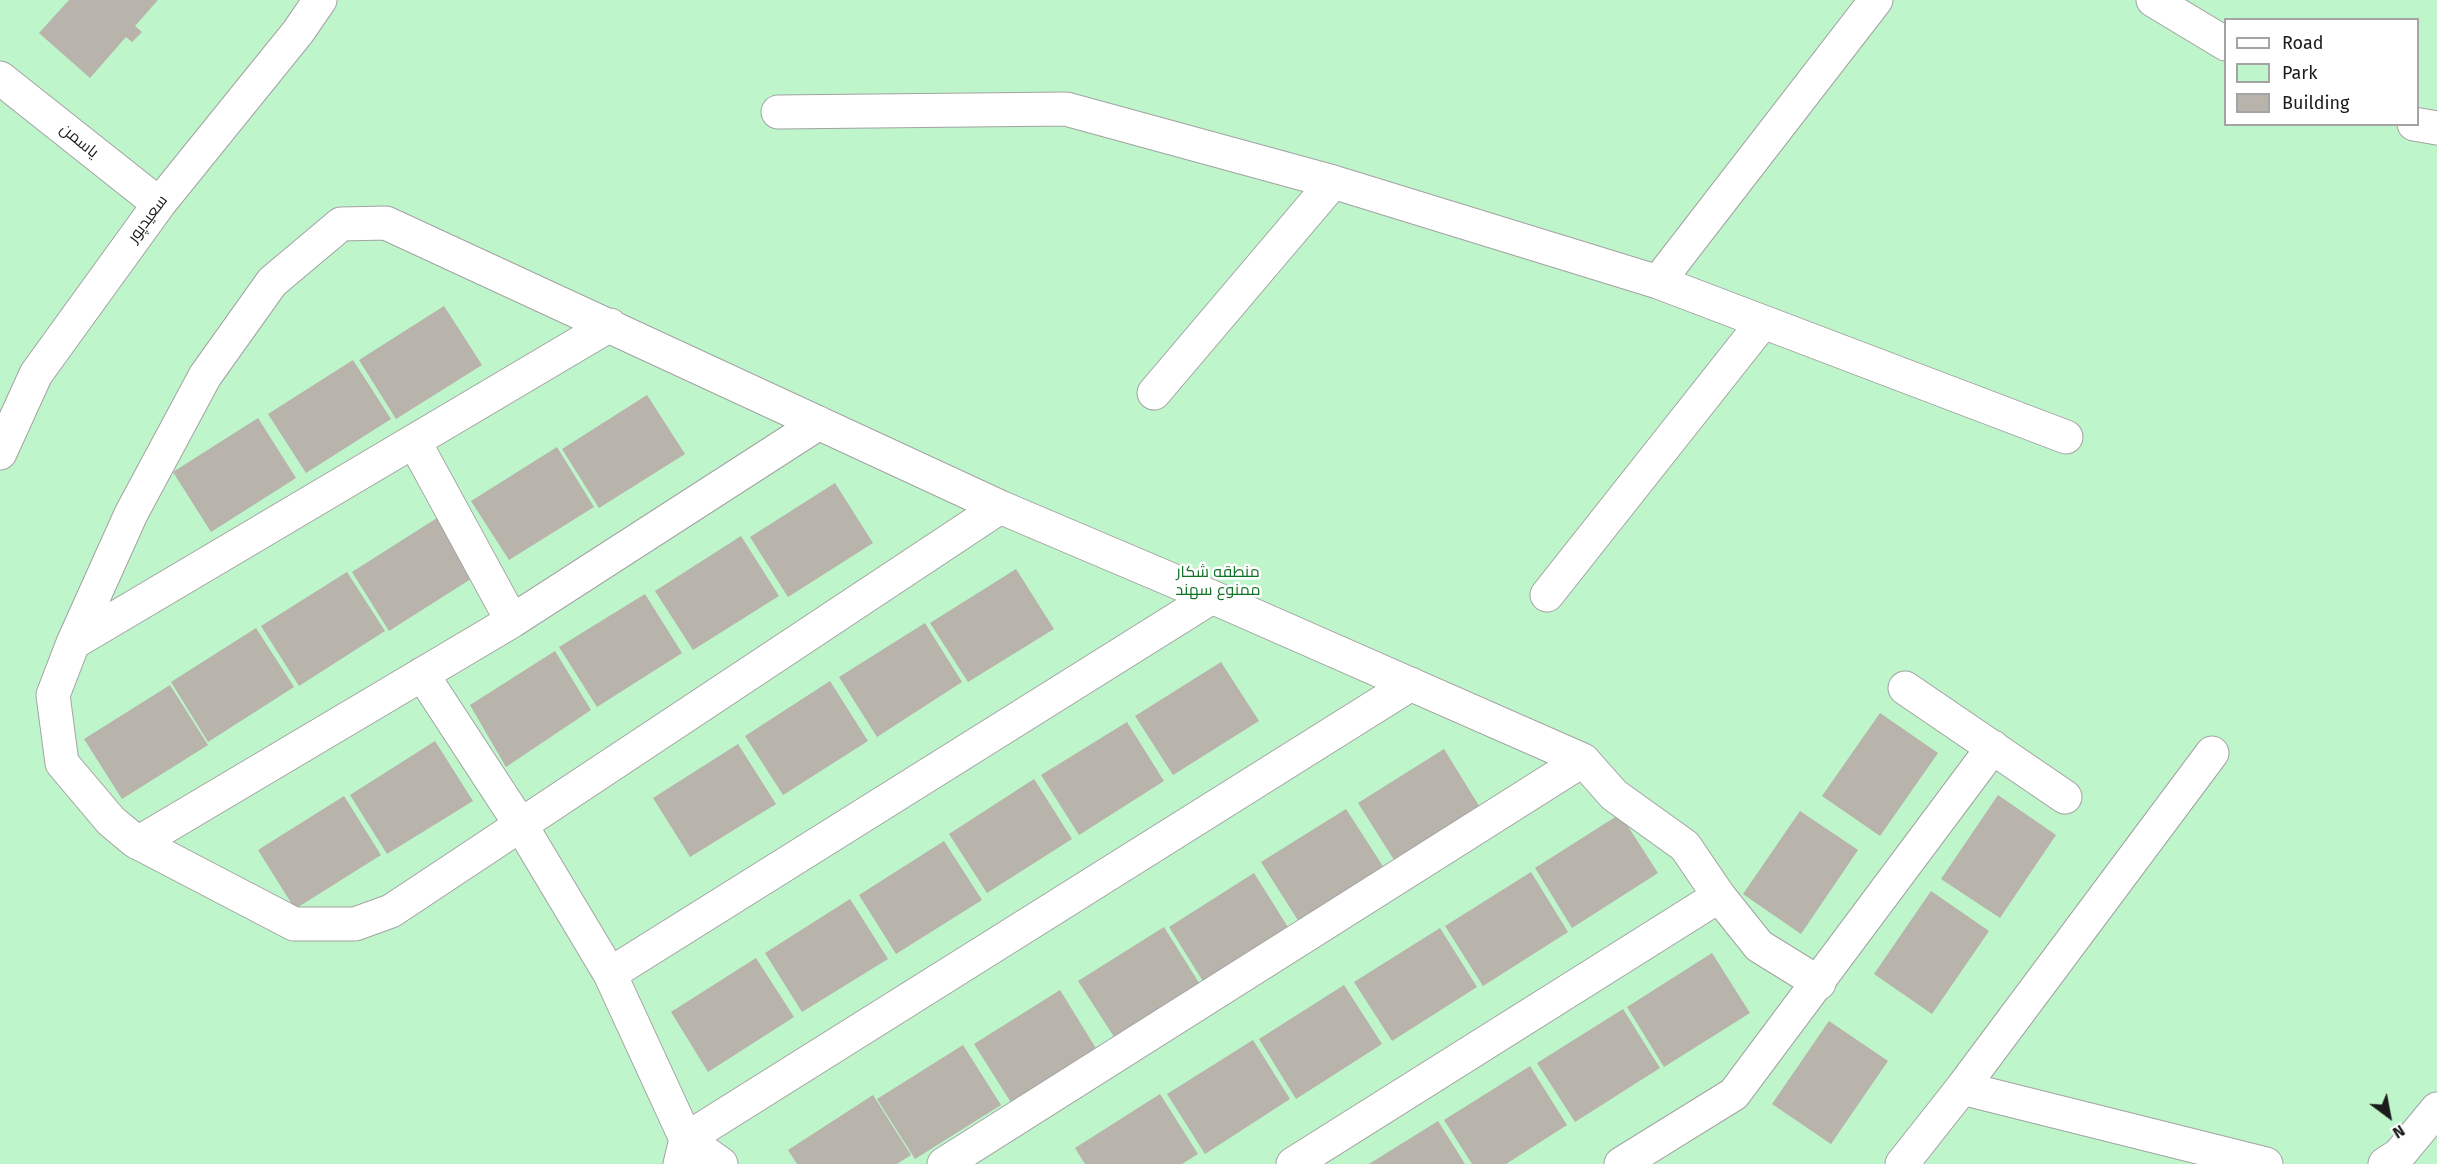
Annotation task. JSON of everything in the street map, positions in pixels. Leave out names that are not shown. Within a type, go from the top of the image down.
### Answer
[{"type":"street","name":"سعیدپور","points":[[0,453],[36,374],[159,204],[298,32],[320,0]]},
{"type":"street","points":[[1658,282],[1876,0]]},
{"type":"street","points":[[2153,0],[2224,43]]},
{"type":"street","name":"یاسمن","points":[[0,78],[159,204]]},
{"type":"street","points":[[778,112],[1066,109],[1333,182],[1658,282],[2066,437]]},
{"type":"street","points":[[2419,125],[2437,128]]},
{"type":"street","points":[[1154,393],[1333,182]]},
{"type":"street","points":[[1000,507],[522,827],[391,911],[356,924],[294,924],[138,843],[111,821],[62,763],[53,695],[73,643],[131,514],[205,376],[272,282],[341,224],[386,223],[1000,507],[1212,597],[1583,760],[1614,795],[1685,846],[1719,896],[1759,946],[1819,983]]},
{"type":"street","points":[[1547,596],[1763,322]]},
{"type":"street","points":[[73,643],[610,325]]},
{"type":"street","points":[[138,843],[512,621],[819,423]]},
{"type":"street","points":[[414,441],[512,621]]},
{"type":"street","points":[[610,974],[1212,597]]},
{"type":"street","points":[[422,674],[522,827],[610,974],[683,1151],[721,1164]]},
{"type":"street","points":[[683,1151],[1412,684]]},
{"type":"street","points":[[1905,688],[2065,797]]},
{"type":"street","points":[[1621,1164],[1734,1094],[1819,983],[1992,747]]},
{"type":"street","points":[[1902,1164],[1962,1088],[2212,753]]},
{"type":"street","points":[[944,1164],[1583,760]]},
{"type":"street","points":[[1293,1164],[1719,896]]},
{"type":"street","points":[[1962,1088],[2266,1164]]},
{"type":"street","points":[[2385,1164],[2399,1155],[2437,1108]]},
{"type":"green space","name":"منطقه شکار ممنوع سهند","points":[[0,0],[2437,0],[2437,1164],[0,1164]]},
{"type":"building","points":[[69,0],[158,0],[135,26],[142,32],[132,42],[126,37],[90,78],[39,33]]},
{"type":"building","points":[[444,306],[482,365],[396,419],[359,360]]},
{"type":"building","points":[[353,360],[391,419],[306,473],[268,414]]},
{"type":"building","points":[[647,395],[685,454],[599,508],[562,449]]},
{"type":"building","points":[[258,418],[296,478],[211,532],[173,472]]},
{"type":"building","points":[[557,447],[594,507],[509,560],[471,501]]},
{"type":"building","points":[[835,483],[873,543],[788,597],[750,537]]},
{"type":"building","points":[[437,518],[474,577],[389,631],[352,572]]},
{"type":"building","points":[[741,536],[779,596],[693,650],[655,591]]},
{"type":"building","points":[[1016,569],[1054,629],[968,682],[930,623]]},
{"type":"building","points":[[347,572],[385,631],[299,686],[261,626]]},
{"type":"building","points":[[645,594],[682,653],[597,707],[559,647]]},
{"type":"building","points":[[925,623],[962,682],[877,737],[839,677]]},
{"type":"building","points":[[256,628],[294,687],[208,742],[171,682]]},
{"type":"building","points":[[555,651],[591,710],[506,767],[470,705]]},
{"type":"building","points":[[1221,662],[1259,721],[1173,775],[1135,716]]},
{"type":"building","points":[[830,681],[868,741],[783,795],[745,736]]},
{"type":"building","points":[[170,685],[208,745],[122,799],[84,739]]},
{"type":"building","points":[[1880,713],[1938,753],[1880,836],[1822,796]]},
{"type":"building","points":[[1127,722],[1164,781],[1079,835],[1041,775]]},
{"type":"building","points":[[435,741],[473,801],[387,854],[350,795]]},
{"type":"building","points":[[738,744],[776,804],[690,857],[653,798]]},
{"type":"building","points":[[1444,749],[1481,809],[1396,863],[1358,803]]},
{"type":"building","points":[[1034,779],[1072,839],[987,893],[949,834]]},
{"type":"building","points":[[1998,795],[2056,835],[2000,918],[1941,879]]},
{"type":"building","points":[[344,796],[381,855],[295,909],[258,850]]},
{"type":"building","points":[[1346,809],[1384,868],[1299,922],[1261,862]]},
{"type":"building","points":[[1800,811],[1858,850],[1801,934],[1743,894]]},
{"type":"building","points":[[1620,814],[1658,873],[1572,928],[1535,868]]},
{"type":"building","points":[[944,841],[982,900],[896,954],[859,895]]},
{"type":"building","points":[[1531,872],[1568,932],[1483,986],[1445,926]]},
{"type":"building","points":[[1254,873],[1291,932],[1206,986],[1169,927]]},
{"type":"building","points":[[1931,891],[1989,931],[1932,1014],[1874,974]]},
{"type":"building","points":[[850,899],[888,959],[802,1012],[765,953]]},
{"type":"building","points":[[1164,927],[1201,986],[1116,1040],[1078,981]]},
{"type":"building","points":[[1440,928],[1477,987],[1392,1041],[1354,982]]},
{"type":"building","points":[[1712,953],[1750,1013],[1664,1067],[1627,1007]]},
{"type":"building","points":[[756,958],[794,1017],[708,1072],[671,1012]]},
{"type":"building","points":[[1344,985],[1382,1044],[1296,1099],[1259,1039]]},
{"type":"building","points":[[1060,990],[1097,1050],[1012,1104],[974,1044]]},
{"type":"building","points":[[1623,1009],[1660,1068],[1575,1122],[1537,1063]]},
{"type":"building","points":[[1829,1021],[1888,1061],[1831,1144],[1772,1104]]},
{"type":"building","points":[[1253,1040],[1290,1099],[1205,1154],[1167,1094]]},
{"type":"building","points":[[963,1045],[1001,1105],[915,1159],[877,1099]]},
{"type":"building","points":[[1530,1066],[1567,1125],[1506,1164],[1472,1164],[1444,1120]]},
{"type":"building","points":[[1160,1094],[1198,1154],[1182,1164],[1085,1164],[1075,1148]]},
{"type":"building","points":[[873,1095],[911,1155],[897,1164],[797,1164],[788,1150]]},
{"type":"building","points":[[1438,1121],[1465,1164],[1369,1164]]}]
